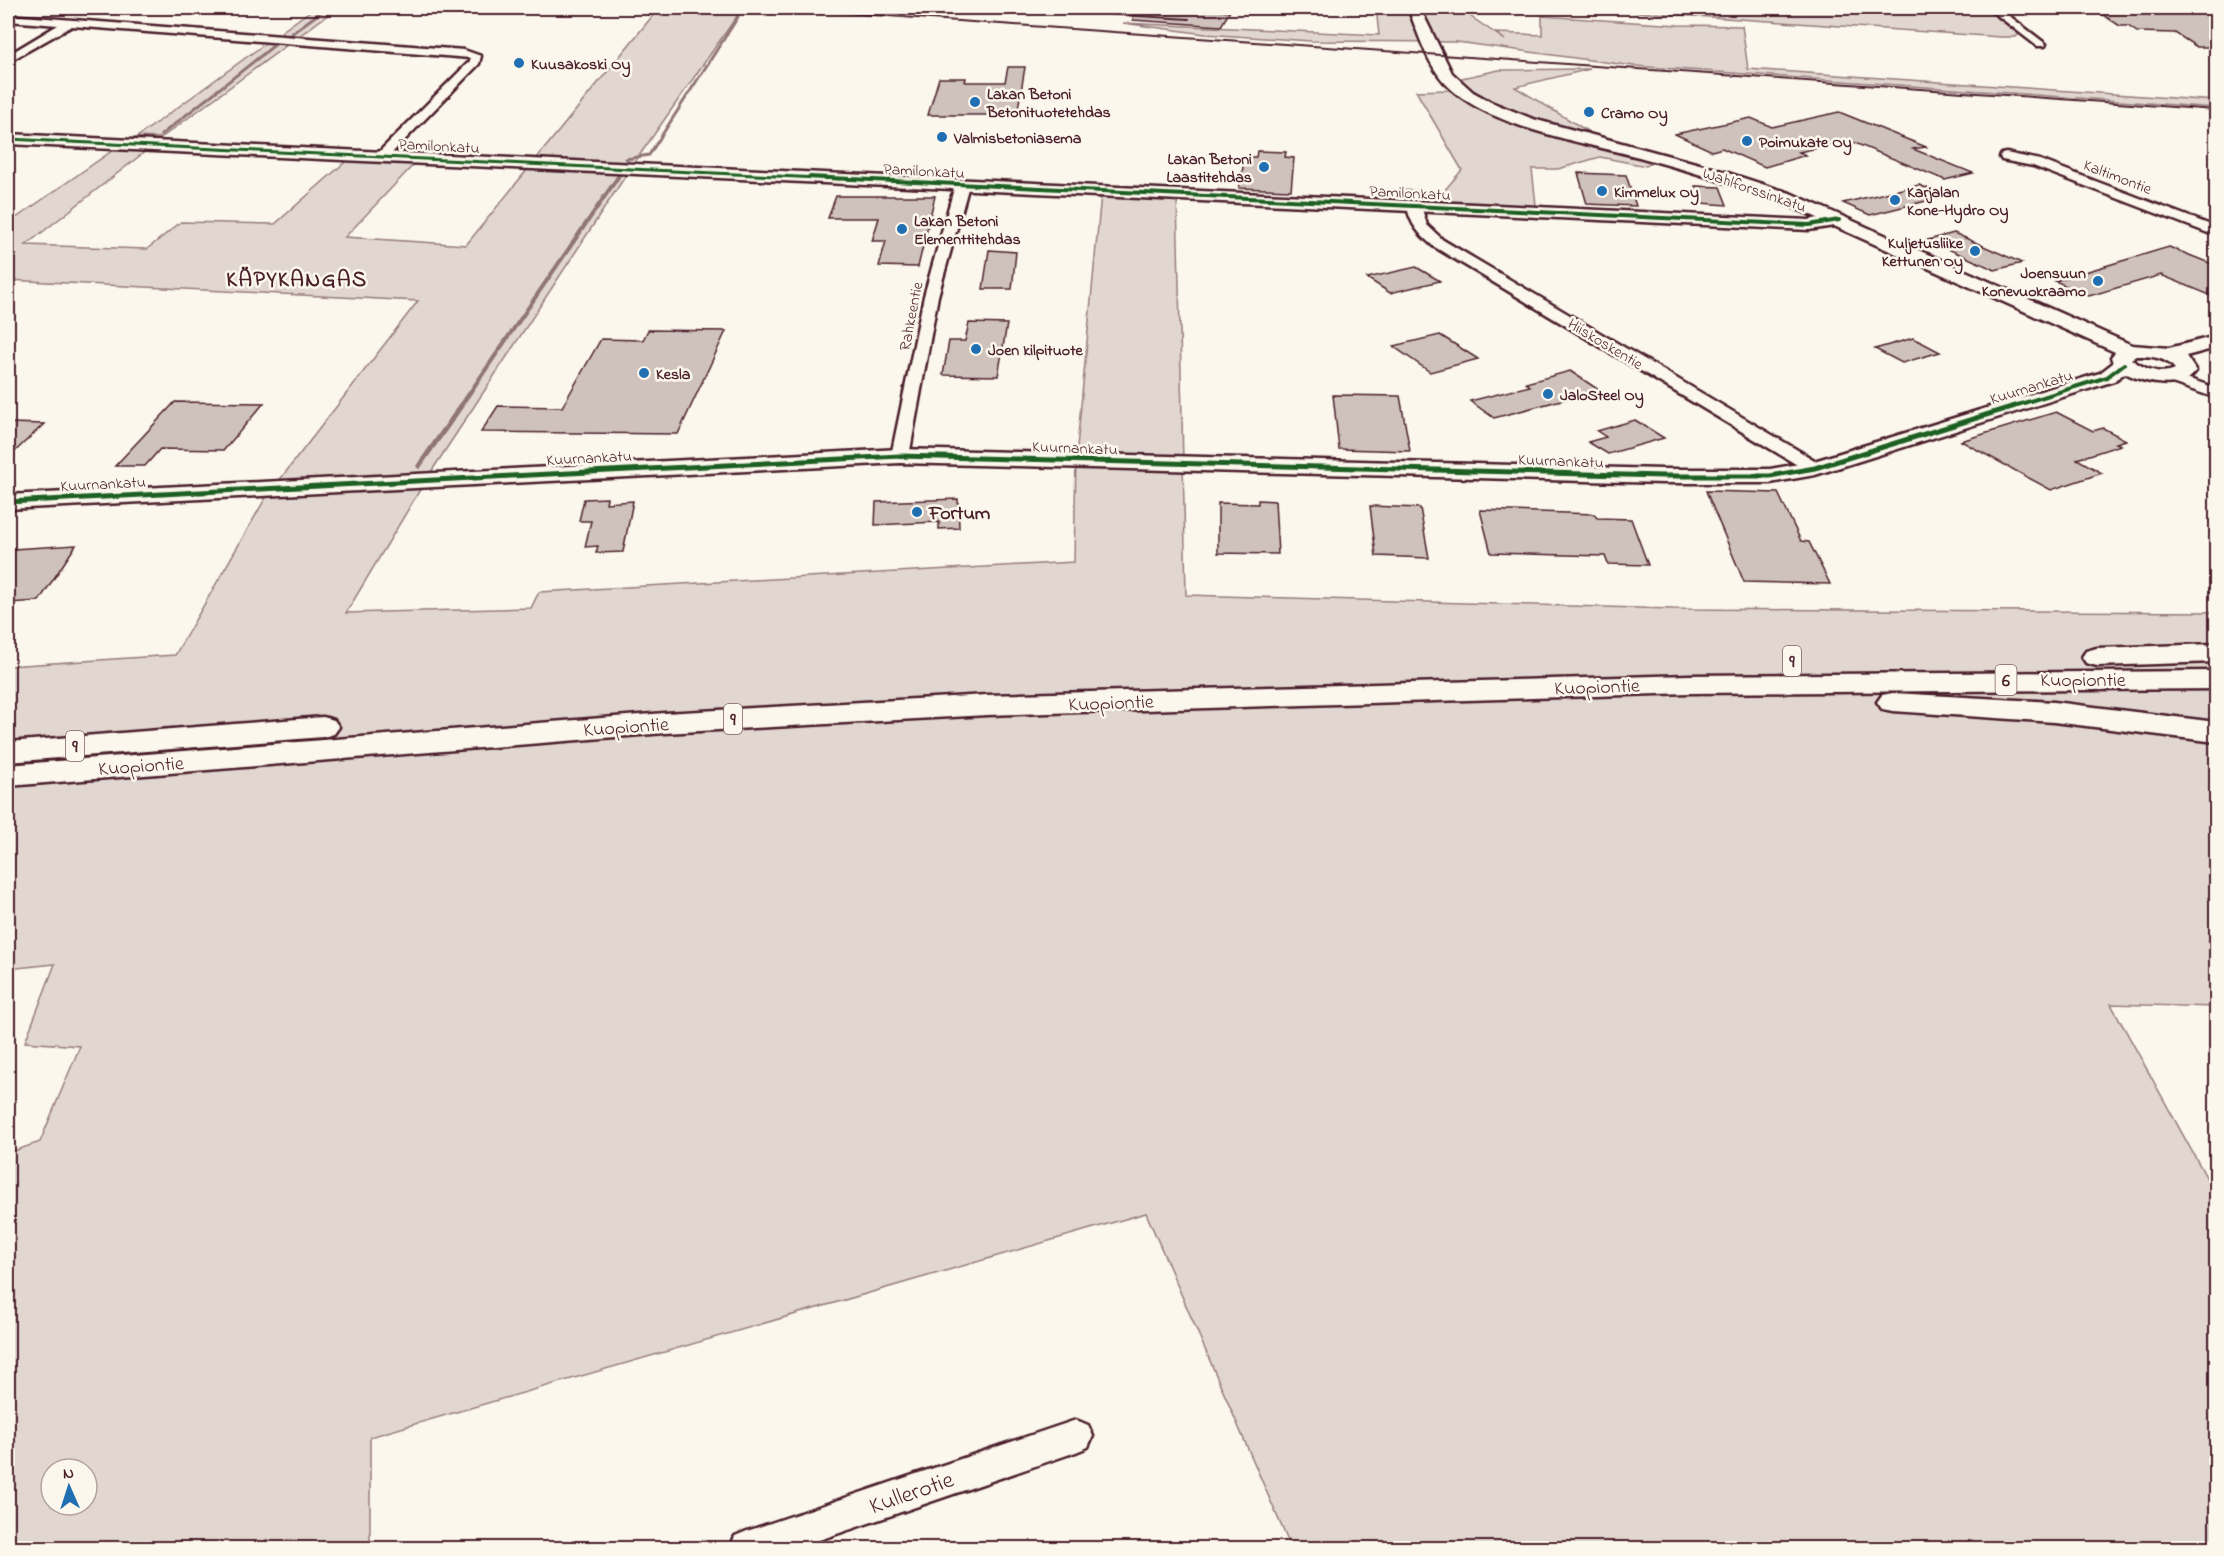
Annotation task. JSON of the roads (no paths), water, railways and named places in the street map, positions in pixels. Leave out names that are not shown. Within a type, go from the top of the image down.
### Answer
[{"type":"highway","name":"Kuopiontie","points":[[221,747],[669,700],[987,683],[1523,667],[2217,656]]},
{"type":"highway","name":"Kuopiontie","points":[[8,752],[137,753],[987,705],[1678,684],[2217,680]]},
{"type":"highway","points":[[1280,697],[1377,706],[1880,702],[2054,712],[2217,732]]},
{"type":"highway","name":"Kuopiontie","points":[[8,776],[137,753]]},
{"type":"street","name":"Wahlforssinkatu","points":[[1414,8],[1445,74],[1460,89],[1481,102],[1529,121],[1738,181],[1839,220],[2127,358],[2148,375]]},
{"type":"street","points":[[1993,8],[2042,44]]},
{"type":"street","points":[[8,18],[464,53],[476,56],[475,62],[382,156]]},
{"type":"street","points":[[8,59],[71,22]]},
{"type":"street","name":"Pamilonkatu","points":[[8,139],[1809,225],[1839,220]]},
{"type":"street","name":"Kaltimontie","points":[[2006,157],[2036,163],[2217,232]]},
{"type":"street","name":"Rahkeentie","points":[[900,456],[931,296],[962,185]]},
{"type":"street","name":"Hiiskoskentie","points":[[1414,206],[1416,222],[1423,232],[1438,243],[1815,468]]},
{"type":"street","points":[[2167,355],[2217,342]]},
{"type":"street","points":[[2127,358],[2147,351],[2167,355],[2183,363],[2178,374]]},
{"type":"street","name":"Kuurnankatu","points":[[8,502],[900,456],[1663,476],[1770,476],[1815,468],[2107,377],[2127,358]]},
{"type":"street","points":[[2148,375],[2178,374],[2217,392]]},
{"type":"street","name":"Kuurnankatu","points":[[2081,385],[2148,375]]},
{"type":"street","name":"Kullerotie","points":[[747,1548],[1076,1436]]},
{"type":"waterway","points":[[291,34],[326,8]]},
{"type":"waterway","points":[[626,159],[649,155],[738,17]]},
{"type":"waterway","points":[[161,135],[277,43]]},
{"type":"waterway","points":[[617,179],[620,174]]},
{"type":"waterway","points":[[460,407],[618,177]]},
{"type":"waterway","points":[[419,466],[461,406]]},
{"type":"railway","points":[[776,8],[2216,110]]},
{"type":"railway","points":[[1006,8],[1189,19]]},
{"type":"place","name":"Kuusakoski Oy","points":[[519,63]]},
{"type":"place","name":"Lakan Betoni Betonituotetehdas","points":[[975,102]]},
{"type":"place","name":"Cramo Oy","points":[[1589,112]]},
{"type":"place","name":"Valmisbetoniasema","points":[[942,137]]},
{"type":"place","name":"Poimukate Oy","points":[[1747,141]]},
{"type":"place","name":"Lakan Betoni Laastitehdas","points":[[1264,167]]},
{"type":"place","name":"Kimmelux Oy","points":[[1602,191]]},
{"type":"place","name":"Karjalan Kone-Hydro Oy","points":[[1895,200]]},
{"type":"place","name":"Lakan Betoni Elementtitehdas","points":[[902,229]]},
{"type":"place","name":"Kuljetusliike Kettunen Oy","points":[[1975,251]]},
{"type":"place","name":"Joensuun Konevuokraamo","points":[[2098,281]]},
{"type":"place","name":"Joen kilpituote","points":[[976,349]]},
{"type":"place","name":"Kesla","points":[[644,373]]},
{"type":"place","name":"JaloSteel Oy","points":[[1548,394]]},
{"type":"place","name":"Fortum","points":[[917,512]]},
{"type":"district","name":"KÄPYKANGAS","points":[[297,278]]}]
